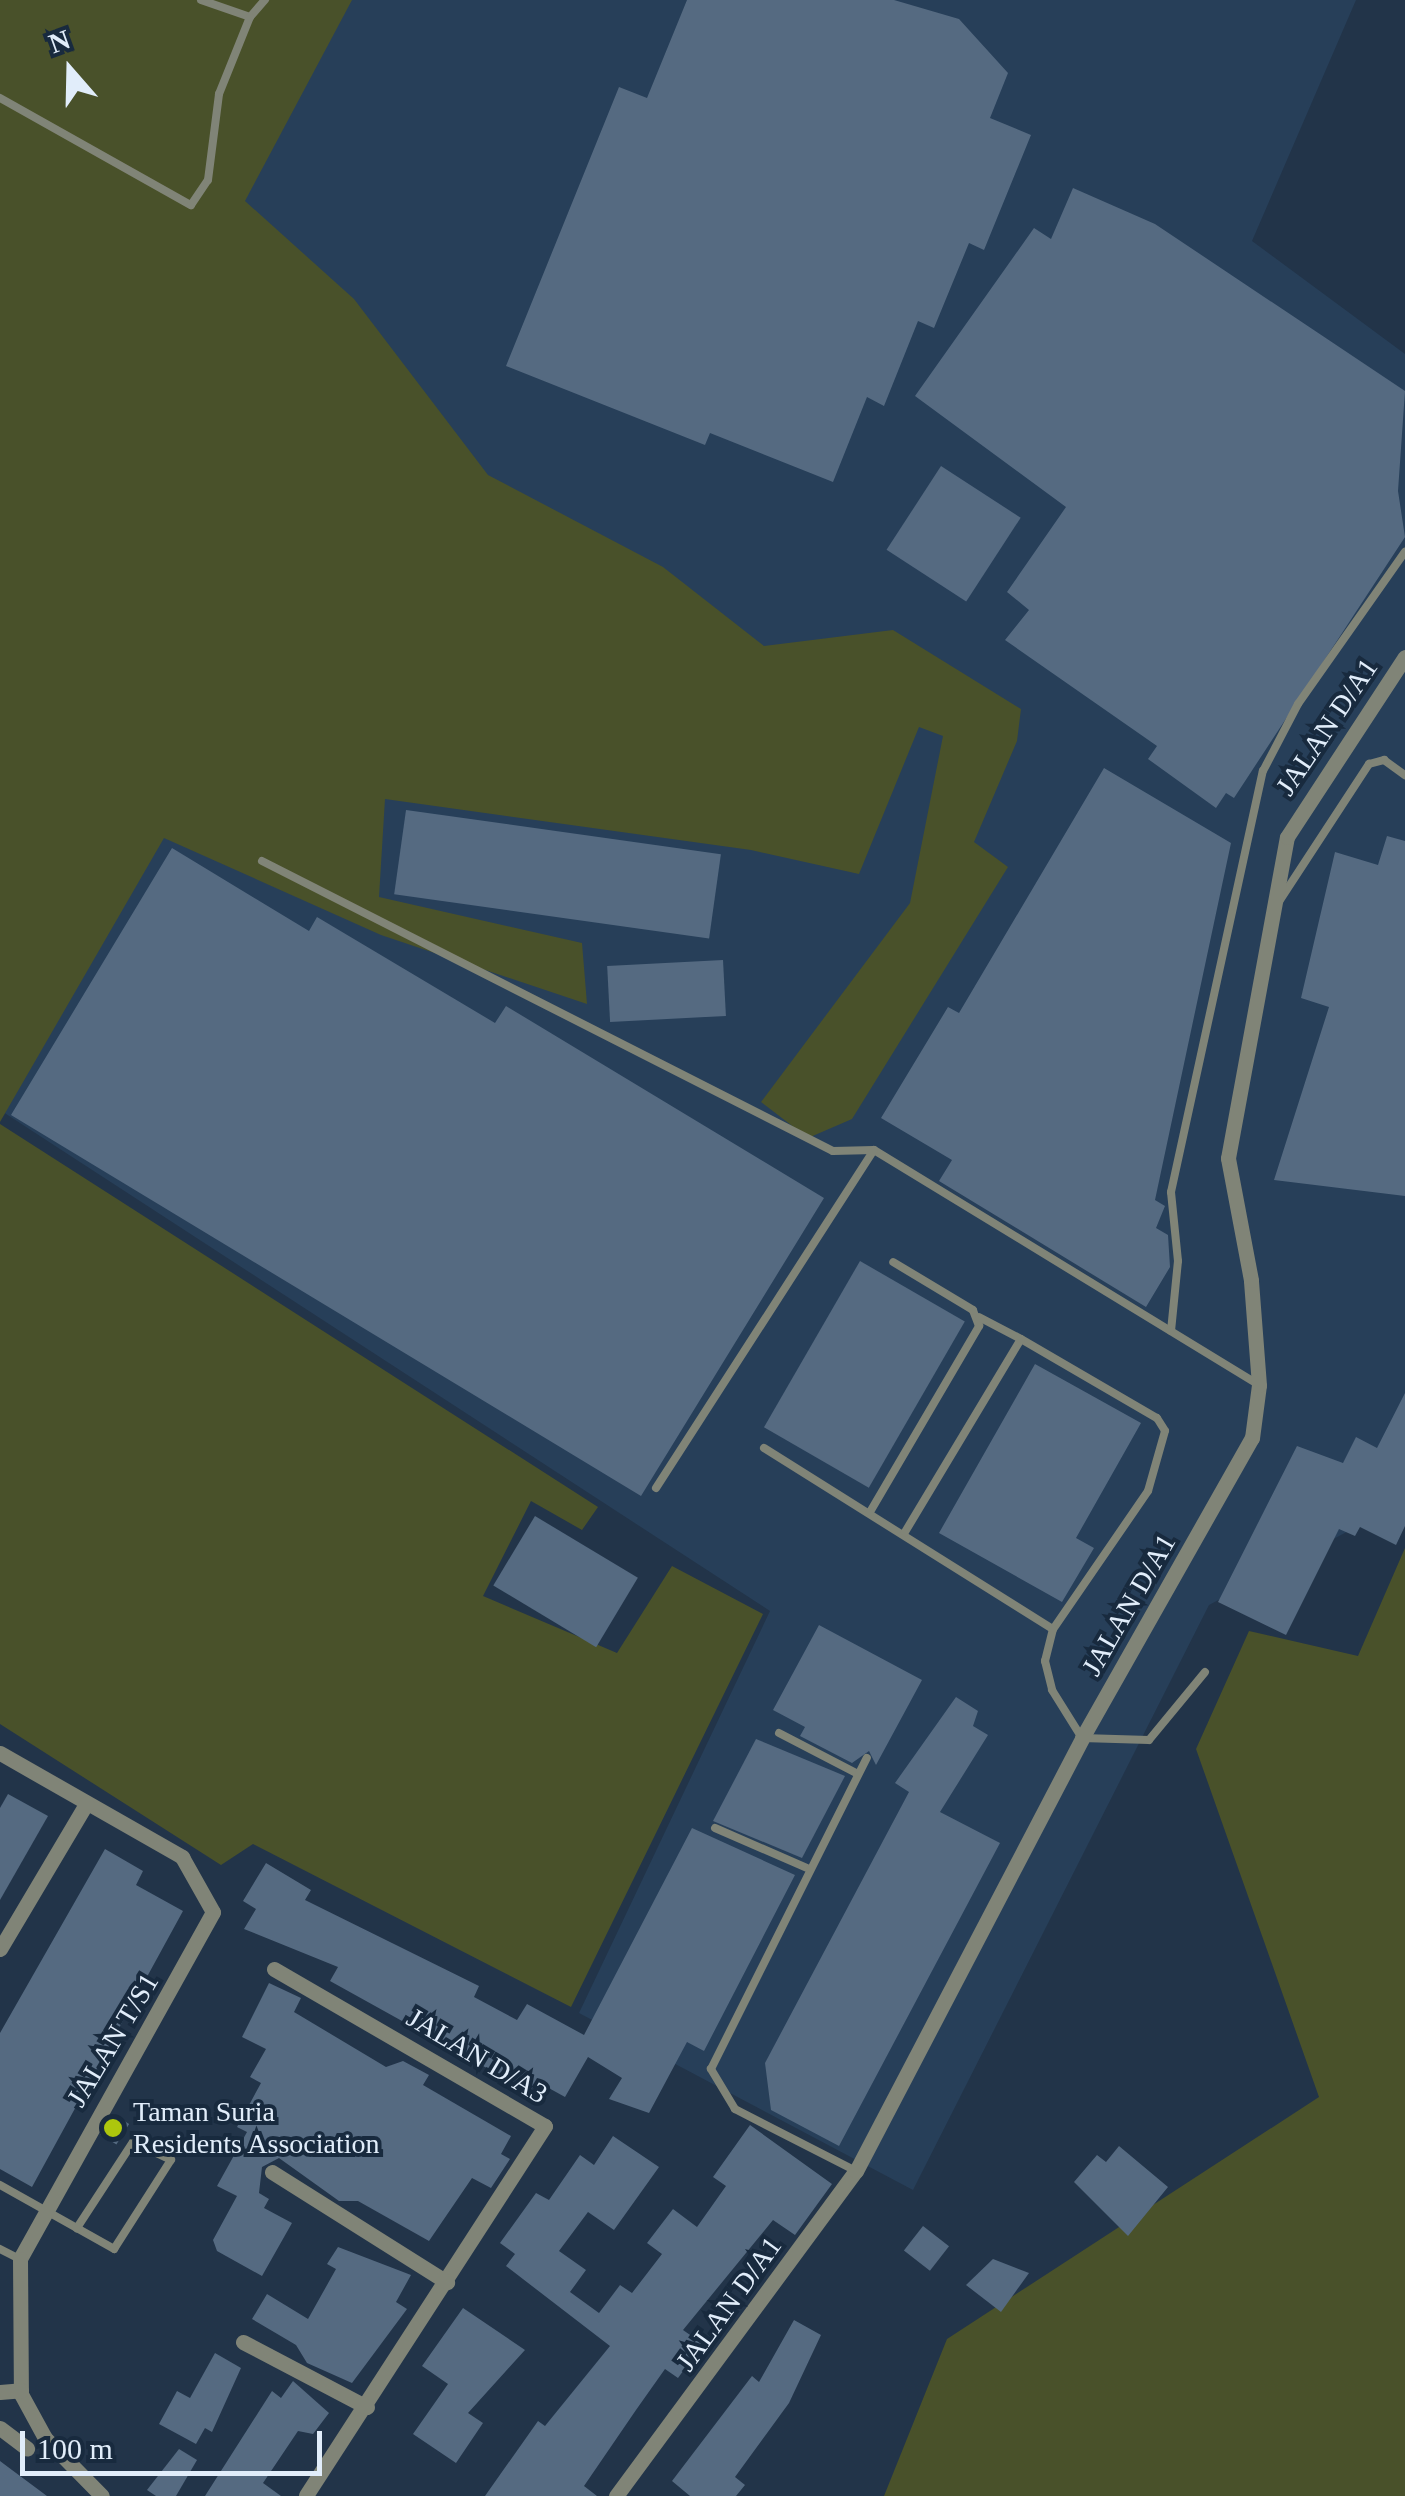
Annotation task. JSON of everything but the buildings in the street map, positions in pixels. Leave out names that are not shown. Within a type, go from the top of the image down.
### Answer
[{"type":"street","name":"JALAN D/A1","points":[[616,2496],[856,2170],[1082,1738],[1252,1438],[1259,1385],[1228,1158],[1296,816],[1405,657]]},
{"type":"street","points":[[0,1753],[86,1804],[0,1949]]},
{"type":"street","name":"JALAN T/S1","points":[[86,1804],[198,1873],[213,1912],[205,1937],[40,2208],[20,2259],[7,2360],[44,2438],[102,2496]]},
{"type":"street","name":"JALAN D/A3","points":[[274,1969],[545,2126],[367,2408],[306,2496]]},
{"type":"street","points":[[272,2172],[447,2282]]},
{"type":"street","points":[[242,2342],[367,2408]]},
{"type":"street","points":[[0,2392],[21,2390]]},
{"type":"street","points":[[0,2428],[27,2448]]},
{"type":"lane","points":[[201,0],[250,18]]},
{"type":"lane","points":[[0,98],[191,204],[208,180],[218,94],[250,18],[265,0]]},
{"type":"lane","points":[[1170,1331],[1178,1261],[1171,1192],[1264,771],[1298,704],[1405,552]]},
{"type":"lane","points":[[1278,904],[1368,764],[1384,760],[1405,775]]},
{"type":"lane","points":[[262,861],[832,1151],[874,1150],[1259,1385]]},
{"type":"lane","points":[[656,1488],[874,1150]]},
{"type":"lane","points":[[893,1262],[979,1317],[1157,1418],[1165,1431],[1148,1491],[1053,1629],[1048,1675],[1082,1738],[1150,1740],[1205,1672]]},
{"type":"lane","points":[[870,1512],[979,1317]]},
{"type":"lane","points":[[905,1532],[1021,1339]]},
{"type":"lane","points":[[764,1448],[905,1532],[1053,1629]]},
{"type":"lane","points":[[779,1734],[858,1774]]},
{"type":"lane","points":[[856,2170],[735,2109],[711,2069],[807,1868],[867,1758]]},
{"type":"lane","points":[[715,1828],[807,1868]]},
{"type":"lane","points":[[0,2185],[77,2228],[120,2248],[172,2160],[133,2142],[77,2228]]},
{"type":"lane","points":[[0,2250],[20,2259]]},
{"type":"shaded area","points":[[0,0],[1356,0],[1252,241],[1405,354],[1405,1501],[1209,1605],[913,2190],[579,2013],[770,1611],[0,1110],[0,991],[375,329],[0,105]]},
{"type":"green space","points":[[0,0],[352,0],[245,201],[354,299],[488,475],[663,567],[764,646],[893,630],[1021,709],[1017,741],[974,842],[1008,867],[852,1119],[808,1138],[761,1102],[910,903],[943,736],[919,727],[859,874],[751,850],[385,799],[379,897],[582,943],[587,1004],[381,935],[164,838],[0,1122]]},
{"type":"green space","points":[[0,1124],[598,1507],[582,1530],[531,1501],[483,1596],[617,1653],[672,1566],[763,1614],[571,2007],[253,1844],[221,1865],[0,1724]]},
{"type":"green space","points":[[1405,1548],[1405,2496],[884,2496],[947,2339],[1319,2097],[1196,1749],[1249,1631],[1358,1656]]},
{"type":"place","name":"Taman Suria Residents Association","points":[[113,2128]]}]
